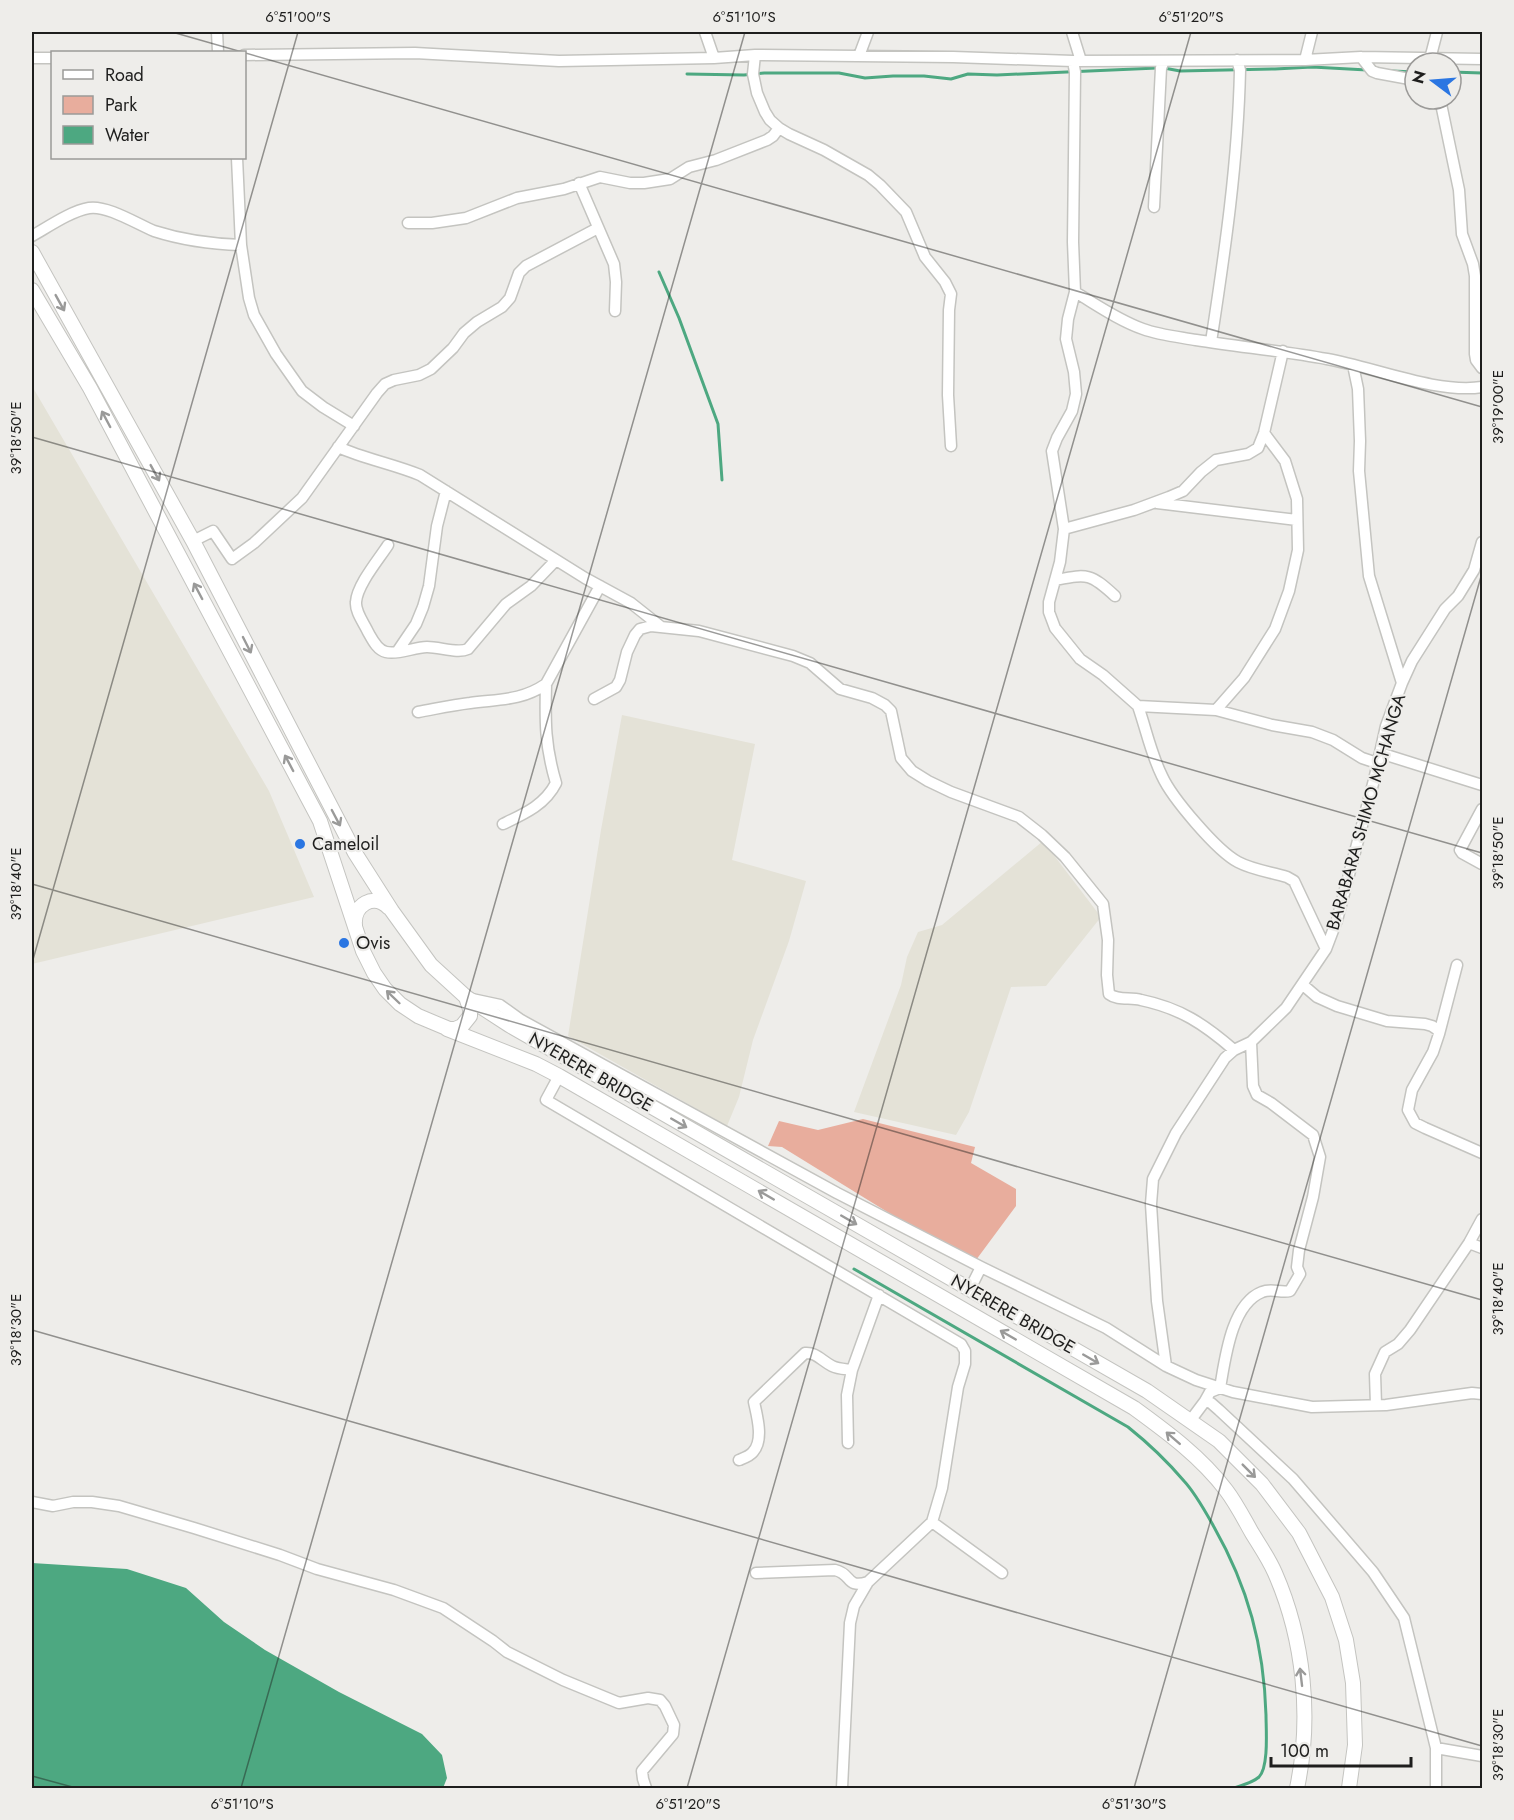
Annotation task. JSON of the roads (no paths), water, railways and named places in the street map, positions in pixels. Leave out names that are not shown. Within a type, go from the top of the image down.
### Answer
[{"type":"main road","name":"NYERERE BRIDGE","points":[[32,252],[193,541],[350,844],[392,911],[431,965],[466,998],[509,1025],[1147,1391],[1219,1441],[1262,1484],[1299,1533],[1332,1598],[1346,1640],[1353,1683],[1355,1745],[1350,1788]]},
{"type":"main road","name":"NYERERE BRIDGE","points":[[32,290],[90,388],[320,821],[363,951],[385,989],[400,1004],[442,1028],[536,1064],[560,1076],[1134,1408],[1167,1432],[1200,1461],[1227,1491],[1274,1572],[1289,1612],[1299,1655],[1304,1695],[1304,1736],[1297,1788]]},
{"type":"main road","points":[[356,930],[358,909],[368,902],[380,901],[392,911]]},
{"type":"main road","points":[[442,1028],[456,1029],[467,1022],[470,1009],[466,998]]},
{"type":"street","points":[[217,32],[218,51]]},
{"type":"street","points":[[705,32],[714,58]]},
{"type":"street","points":[[859,56],[868,32]]},
{"type":"street","points":[[1072,32],[1077,61],[1074,72],[1075,292],[1066,339],[1074,372],[1076,394],[1072,411],[1052,451],[1064,529],[1060,562],[1049,602],[1049,612],[1055,628],[1080,659],[1103,675],[1138,706],[1162,778],[1207,836],[1237,862],[1294,881],[1326,949]]},
{"type":"street","points":[[1305,60],[1312,32]]},
{"type":"street","points":[[1432,51],[1437,32]]},
{"type":"street","points":[[246,56],[416,53],[559,61],[755,55],[1077,61],[1403,58]]},
{"type":"street","points":[[755,55],[753,74],[757,93],[765,112],[779,128],[824,150],[868,175],[880,185],[906,212],[925,257],[945,282],[951,294],[948,395],[951,446]]},
{"type":"street","points":[[1361,57],[1372,71],[1403,78]]},
{"type":"street","points":[[32,58],[51,58]]},
{"type":"street","points":[[1463,58],[1482,58]]},
{"type":"street","points":[[1210,342],[1232,201],[1240,70],[1237,60]]},
{"type":"street","points":[[1154,207],[1161,68],[1164,61]]},
{"type":"street","points":[[1443,111],[1459,190],[1462,234],[1475,276],[1475,354],[1482,368]]},
{"type":"street","points":[[408,223],[432,223],[466,218],[517,198],[564,189],[600,177],[630,183],[670,179],[689,167],[716,160],[767,140],[779,128]]},
{"type":"street","points":[[237,159],[241,244],[249,298],[254,315],[276,354],[302,391],[354,426]]},
{"type":"street","points":[[579,183],[614,264],[615,311]]},
{"type":"street","points":[[32,236],[79,211],[97,208],[171,236],[213,244],[241,244]]},
{"type":"street","points":[[193,541],[213,531],[232,559],[254,543],[302,498],[385,384],[432,369],[464,333],[502,307],[510,298],[519,273],[526,266],[598,228]]},
{"type":"street","points":[[1075,292],[1120,319],[1144,329],[1245,348],[1283,351],[1441,386],[1467,389],[1482,387]]},
{"type":"street","points":[[1064,529],[1155,502],[1183,491],[1216,460],[1254,452],[1264,433],[1283,351]]},
{"type":"street","points":[[1353,365],[1358,389],[1359,471],[1369,576],[1402,683]]},
{"type":"street","points":[[1216,710],[1244,678],[1275,629],[1289,591],[1298,550],[1297,499],[1285,461],[1264,433]]},
{"type":"street","points":[[338,447],[361,457],[400,467],[420,475],[556,560],[631,603],[661,627]]},
{"type":"street","points":[[397,652],[416,624],[423,608],[429,586],[437,526],[446,491]]},
{"type":"street","points":[[1155,502],[1297,520]]},
{"type":"street","name":"BARABARA SHIMO MCHANGA","points":[[1166,1366],[1157,1301],[1151,1204],[1153,1179],[1176,1133],[1219,1066],[1234,1050],[1251,1041],[1286,1008],[1326,949],[1337,920],[1386,726],[1402,683],[1412,661],[1445,609],[1458,596],[1474,570],[1482,542]]},
{"type":"street","points":[[388,545],[360,588],[356,601],[357,610],[380,650],[389,653],[426,647],[447,648],[462,652],[468,649],[506,604],[531,586],[556,560]]},
{"type":"street","points":[[1055,580],[1089,575],[1115,596]]},
{"type":"street","points":[[418,712],[469,703],[508,700],[534,693],[546,684],[600,586]]},
{"type":"street","points":[[594,699],[616,687],[627,652],[640,629],[651,626],[699,631],[793,656],[810,663],[840,689],[872,698],[891,711],[902,758],[912,771],[951,792],[1019,817],[1065,857],[1103,904],[1108,940],[1109,994],[1113,997],[1139,999],[1175,1009],[1200,1022],[1234,1050]]},
{"type":"street","points":[[503,824],[533,809],[551,793],[556,783],[549,760],[545,728],[546,684]]},
{"type":"street","points":[[1138,706],[1216,710],[1272,725],[1311,732],[1333,740],[1362,758],[1379,758],[1482,785]]},
{"type":"street","points":[[1482,809],[1460,850],[1482,864]]},
{"type":"street","points":[[1457,966],[1433,1052],[1412,1090],[1408,1110],[1415,1123],[1482,1153]]},
{"type":"street","points":[[1303,985],[1317,997],[1337,1006],[1387,1021],[1425,1024],[1438,1030],[1439,1034]]},
{"type":"street","points":[[466,998],[500,1005],[521,1020],[837,1193],[1106,1328],[1182,1375],[1220,1388],[1312,1407],[1376,1405],[1472,1393],[1482,1394]]},
{"type":"street","points":[[1220,1388],[1228,1338],[1245,1307],[1256,1294],[1265,1290],[1290,1291],[1300,1274],[1297,1267],[1299,1250],[1313,1197],[1320,1157],[1314,1135],[1257,1095],[1253,1086],[1251,1041]]},
{"type":"street","points":[[560,1076],[546,1100],[961,1344],[965,1351],[965,1364],[956,1398],[942,1488],[932,1522],[868,1582],[854,1606],[850,1623],[842,1788]]},
{"type":"street","points":[[1376,1405],[1376,1374],[1385,1352],[1398,1344],[1410,1330],[1469,1243],[1482,1219]]},
{"type":"street","points":[[1469,1243],[1482,1248]]},
{"type":"street","points":[[969,1289],[981,1267]]},
{"type":"street","points":[[848,1443],[847,1395],[852,1370],[879,1296]]},
{"type":"street","points":[[739,1460],[750,1455],[755,1448],[760,1428],[754,1402],[805,1353],[814,1354],[834,1367],[852,1370]]},
{"type":"street","points":[[1190,1421],[1210,1392],[1220,1388]]},
{"type":"street","points":[[1205,1401],[1219,1410],[1293,1479],[1373,1572],[1404,1618],[1436,1748],[1436,1788]]},
{"type":"street","points":[[32,1502],[53,1506],[73,1502],[92,1502],[118,1506],[280,1555],[317,1569],[394,1590],[443,1608],[507,1652],[563,1680],[619,1703],[648,1698],[660,1701],[674,1725],[669,1741],[645,1766],[642,1775],[646,1788]]},
{"type":"street","points":[[932,1522],[1002,1573]]},
{"type":"street","points":[[756,1573],[835,1570],[841,1571],[854,1584],[868,1582]]},
{"type":"street","points":[[1436,1748],[1482,1756]]},
{"type":"water","points":[[32,1563],[127,1569],[186,1588],[224,1622],[265,1650],[339,1692],[422,1734],[442,1755],[447,1778],[443,1788],[32,1788]]},
{"type":"waterway","points":[[1164,68],[1180,71],[1312,67],[1367,70]]},
{"type":"waterway","points":[[687,74],[839,73],[865,78],[924,76],[951,79],[968,74],[997,75],[1157,68]]},
{"type":"waterway","points":[[1392,71],[1403,71]]},
{"type":"waterway","points":[[1463,72],[1482,73]]},
{"type":"waterway","points":[[659,272],[679,318],[718,424],[722,480]]},
{"type":"waterway","points":[[854,1269],[1128,1427],[1164,1459],[1192,1491],[1226,1549],[1236,1572],[1252,1618],[1262,1665],[1266,1715],[1264,1765],[1259,1777],[1234,1788]]},
{"type":"place","name":"Cameloil","points":[[300,844]]},
{"type":"place","name":"Ovis","points":[[344,943]]}]
